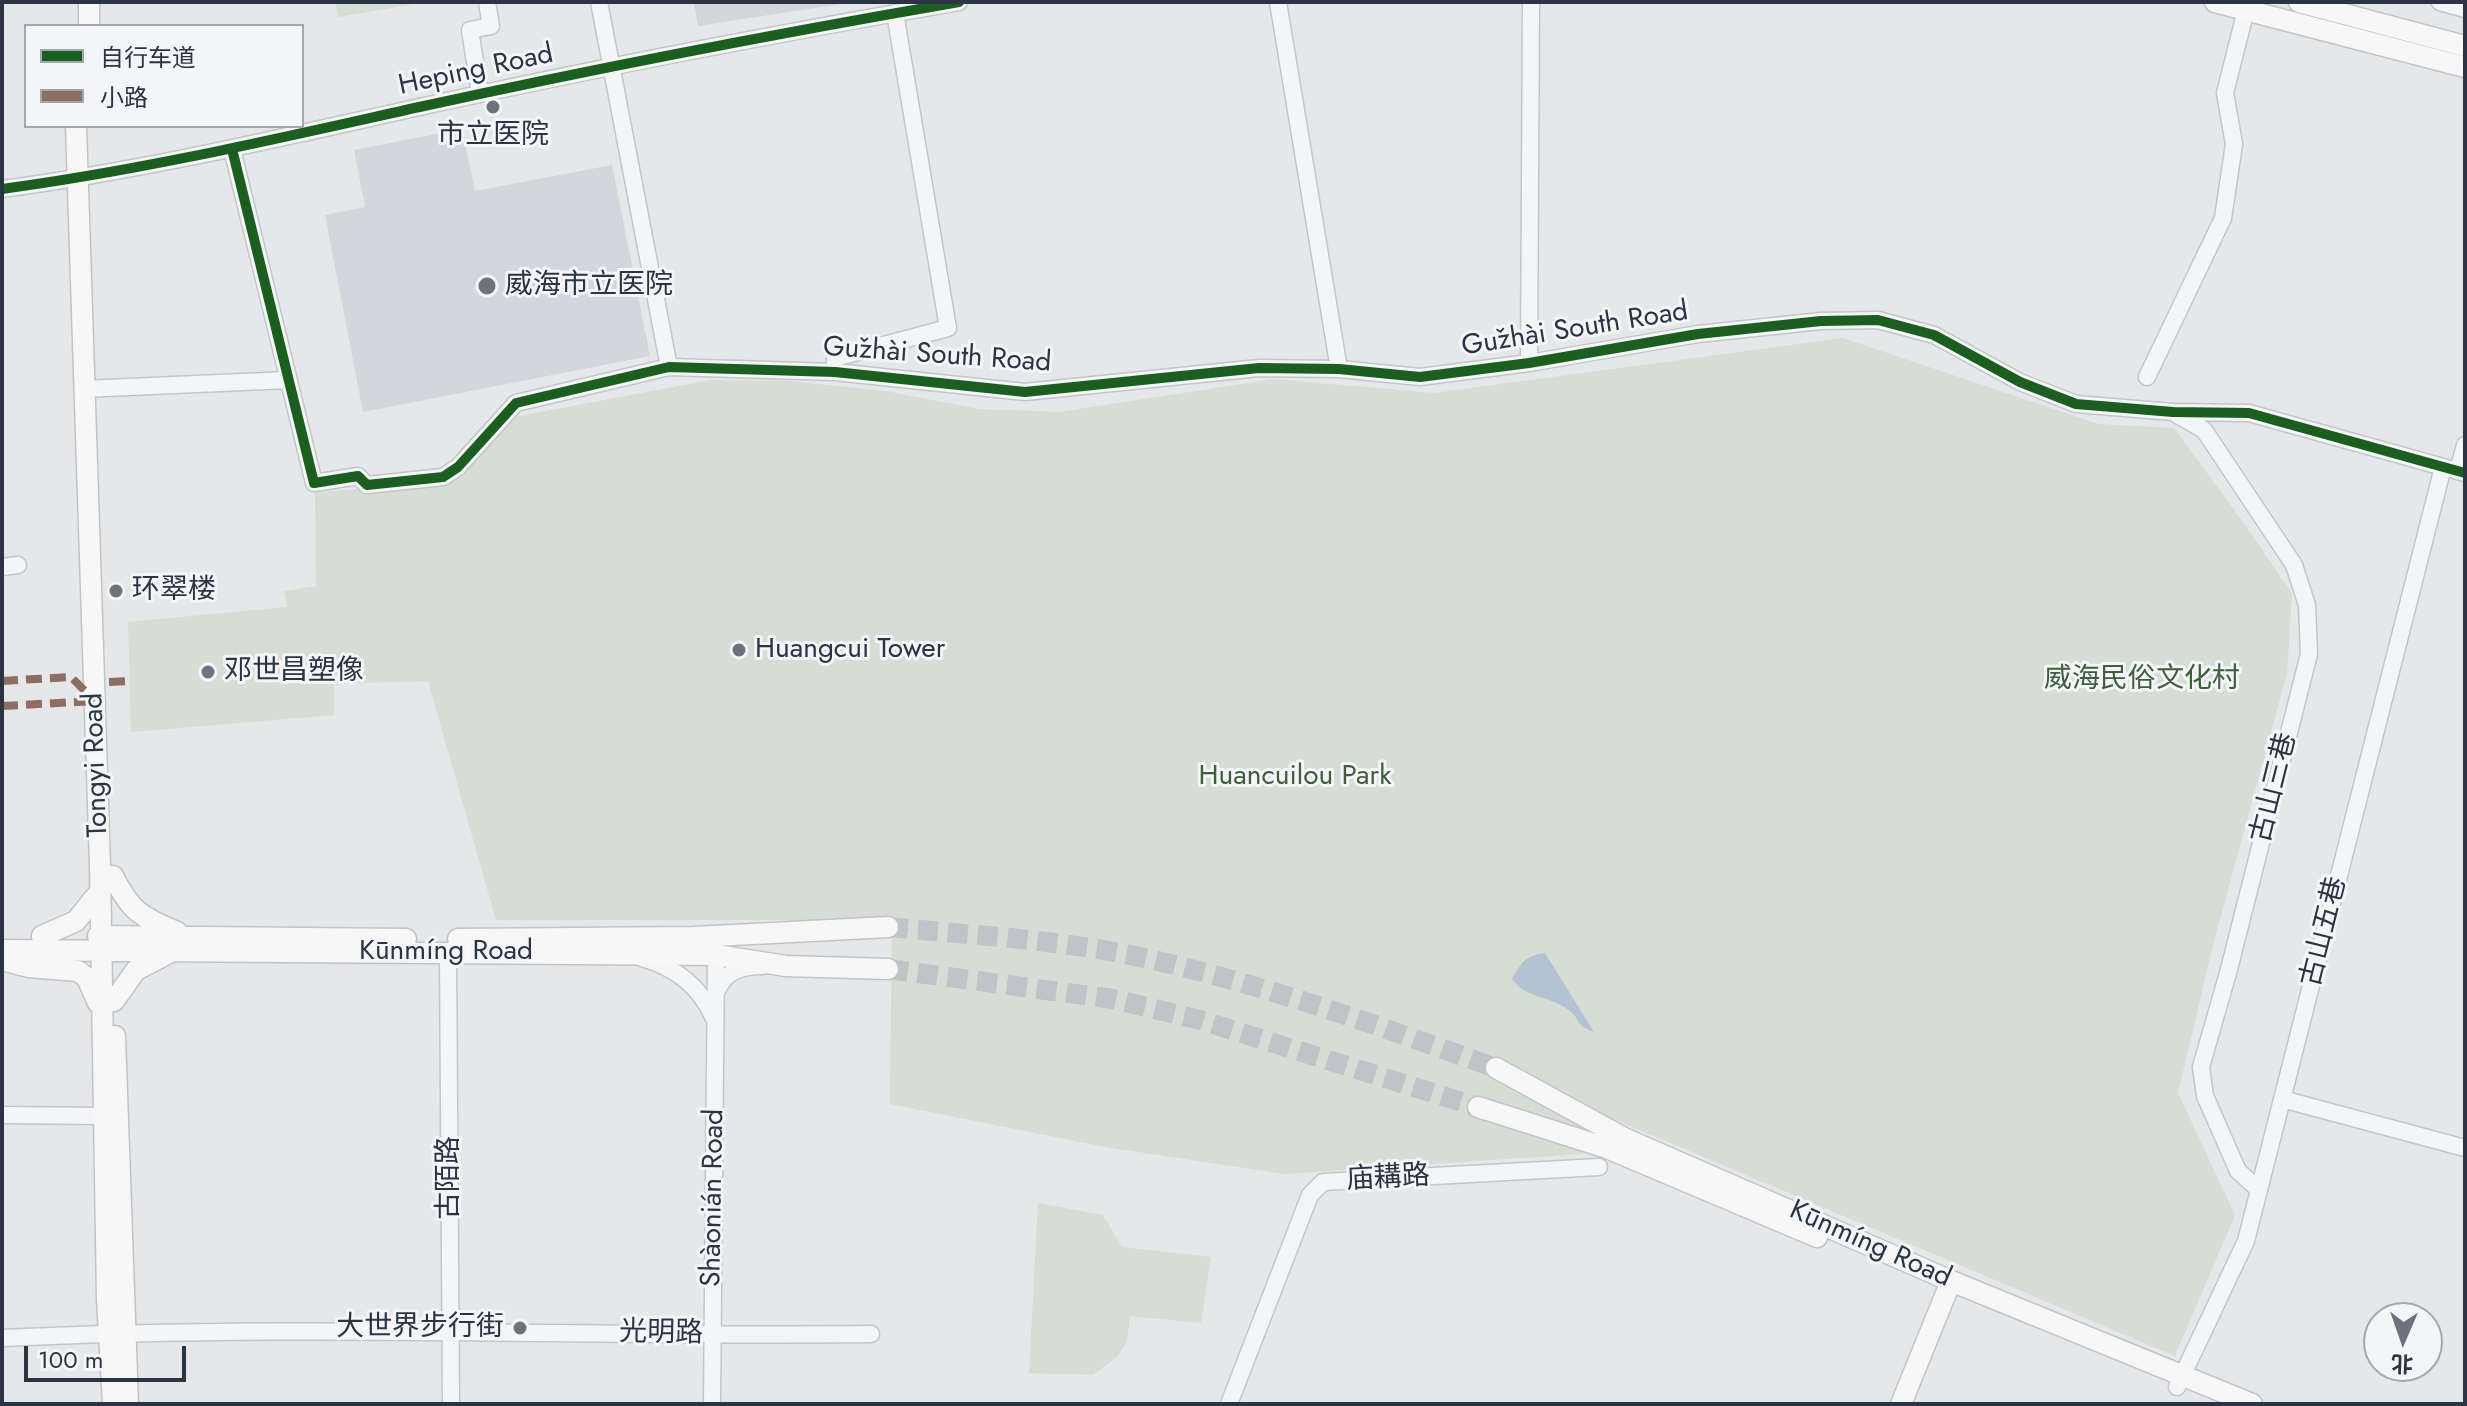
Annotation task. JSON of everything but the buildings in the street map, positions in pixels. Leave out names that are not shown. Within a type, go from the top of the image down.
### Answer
[{"type":"main road","points":[[75,2],[76,24]]},
{"type":"main road","points":[[89,2],[89,24]]},
{"type":"main road","points":[[2215,2],[2465,67]]},
{"type":"main road","points":[[2299,2],[2465,46]]},
{"type":"main road","name":"Tongyi Road","points":[[76,128],[84,177],[108,942],[114,1001],[117,1333],[113,1404]]},
{"type":"main road","name":"Tongyi Road","points":[[84,177],[90,128]]},
{"type":"main road","points":[[42,936],[76,921],[107,883],[134,911],[181,944],[136,970],[114,1001]]},
{"type":"main road","name":"Kūnmíng Road","points":[[181,944],[694,937],[888,927]]},
{"type":"main road","points":[[786,966],[796,958],[799,948],[793,932]]},
{"type":"main road","name":"Kūnmíng Road","points":[[2,936],[448,953],[716,955],[786,966],[888,969]]},
{"type":"main road","name":"Tongyi Road","points":[[108,942],[101,1018],[102,1116],[117,1333],[128,1404]]},
{"type":"main road","name":"Kūnmíng Road","points":[[2,950],[108,942]]},
{"type":"main road","points":[[2,960],[29,967],[78,971],[95,991],[101,1018]]},
{"type":"main road","name":"Kūnmíng Road","points":[[1496,1068],[1613,1134],[1949,1286]]},
{"type":"main road","name":"Kūnmíng Road","points":[[1478,1107],[1607,1148],[2180,1381],[2252,1404]]},
{"type":"main road","points":[[1901,1404],[1949,1286]]},
{"type":"main road","name":"Kūnmíng Road","points":[[2180,1381],[2218,1404]]},
{"type":"street","points":[[480,94],[470,30],[491,26],[487,2]]},
{"type":"street","points":[[599,2],[669,367]]},
{"type":"street","name":"Heping Road","points":[[2,189],[232,149],[480,94],[959,2]]},
{"type":"street","points":[[1278,2],[1339,369]]},
{"type":"street","points":[[1529,363],[1531,2]]},
{"type":"street","points":[[2440,2],[2465,9]]},
{"type":"street","points":[[2147,377],[2223,218],[2234,144],[2225,93],[2246,10]]},
{"type":"street","points":[[835,372],[835,358],[948,328],[895,13]]},
{"type":"street","points":[[90,389],[288,380],[232,149]]},
{"type":"street","name":"Gǔzhài South Road","points":[[288,380],[314,483],[358,476],[367,485],[443,477],[458,467],[516,403],[669,367],[835,372],[1025,392],[1259,368],[1339,369],[1420,377],[1529,363],[1698,334],[1821,321],[1878,320],[1934,335],[2020,382],[2076,404],[2173,412],[2249,413],[2455,470]]},
{"type":"street","name":"古山三巷","points":[[2173,412],[2204,430],[2294,565],[2307,605],[2309,654],[2201,1067],[2205,1096],[2238,1171],[2258,1189]]},
{"type":"street","name":"古山五巷","points":[[2180,1381],[2246,1241],[2282,1099],[2455,470],[2465,445]]},
{"type":"street","points":[[694,937],[711,943],[716,955]]},
{"type":"street","name":"古陌路","points":[[448,953],[451,1404]]},
{"type":"street","points":[[625,953],[655,962],[699,990],[716,1024]]},
{"type":"street","name":"Shàonián Road","points":[[712,1404],[716,955]]},
{"type":"street","points":[[716,992],[722,979],[735,970],[753,966],[786,966]]},
{"type":"street","points":[[2282,1099],[2465,1148]]},
{"type":"street","points":[[2,1115],[102,1116]]},
{"type":"street","name":"庙耩路","points":[[1229,1404],[1310,1195],[1323,1182],[1599,1167]]},
{"type":"street","name":"光明路","points":[[2,1338],[117,1333],[451,1330],[871,1334]]},
{"type":"shaded area","points":[[694,2],[854,2],[698,26]]},
{"type":"shaded area","name":"威海市立医院","points":[[462,129],[475,191],[612,165],[650,356],[363,412],[325,215],[365,207],[354,150]]},
{"type":"green space","points":[[335,2],[409,2],[410,5],[338,17]]},
{"type":"green space","name":"Huancuilou Park","points":[[1843,338],[2098,424],[2174,428],[2292,594],[2287,673],[2213,945],[2178,1093],[2235,1215],[2175,1356],[1611,1118],[1583,1154],[1284,1174],[1105,1147],[890,1104],[892,920],[496,920],[428,681],[334,684],[334,715],[131,732],[128,622],[287,607],[284,591],[316,586],[315,492],[443,483],[514,417],[711,380],[790,381],[886,391],[979,409],[1059,412],[1274,379],[1434,393]]},
{"type":"green space","points":[[1038,1203],[1103,1215],[1122,1247],[1211,1257],[1201,1323],[1130,1316],[1127,1342],[1117,1357],[1093,1375],[1029,1373]]},
{"type":"water","points":[[1545,953],[1594,1032],[1581,1025],[1574,1014],[1563,1006],[1524,990],[1512,979],[1525,961]]},
{"type":"tunnel","points":[[888,927],[1010,938],[1130,955],[1315,1005],[1496,1068]]},
{"type":"tunnel","points":[[888,969],[1113,999],[1200,1020],[1478,1107]]},
{"type":"marked path","points":[[2,681],[71,677],[95,701]]},
{"type":"marked path","points":[[109,682],[130,681]]},
{"type":"marked path","points":[[2,706],[95,701]]},
{"type":"cycle path","points":[[2,189],[161,163],[624,64],[959,2]]},
{"type":"cycle path","points":[[232,149],[314,483],[358,476],[367,485],[443,477],[458,467],[516,403],[669,367],[835,372],[1025,392],[1259,368],[1339,369],[1420,377],[1529,363],[1698,334],[1821,321],[1878,320],[1934,335],[2020,382],[2076,404],[2173,412],[2249,413],[2465,473]]},
{"type":"place","name":"市立医院","points":[[493,107]]},
{"type":"place","name":"威海市立医院","points":[[487,286]]},
{"type":"place","name":"环翠楼","points":[[116,591]]},
{"type":"place","name":"Huangcui Tower","points":[[739,650]]},
{"type":"place","name":"邓世昌塑像","points":[[208,672]]},
{"type":"place","name":"大世界步行街","points":[[520,1328]]},
{"type":"park label","name":"威海民俗文化村","points":[[2142,680]]}]
